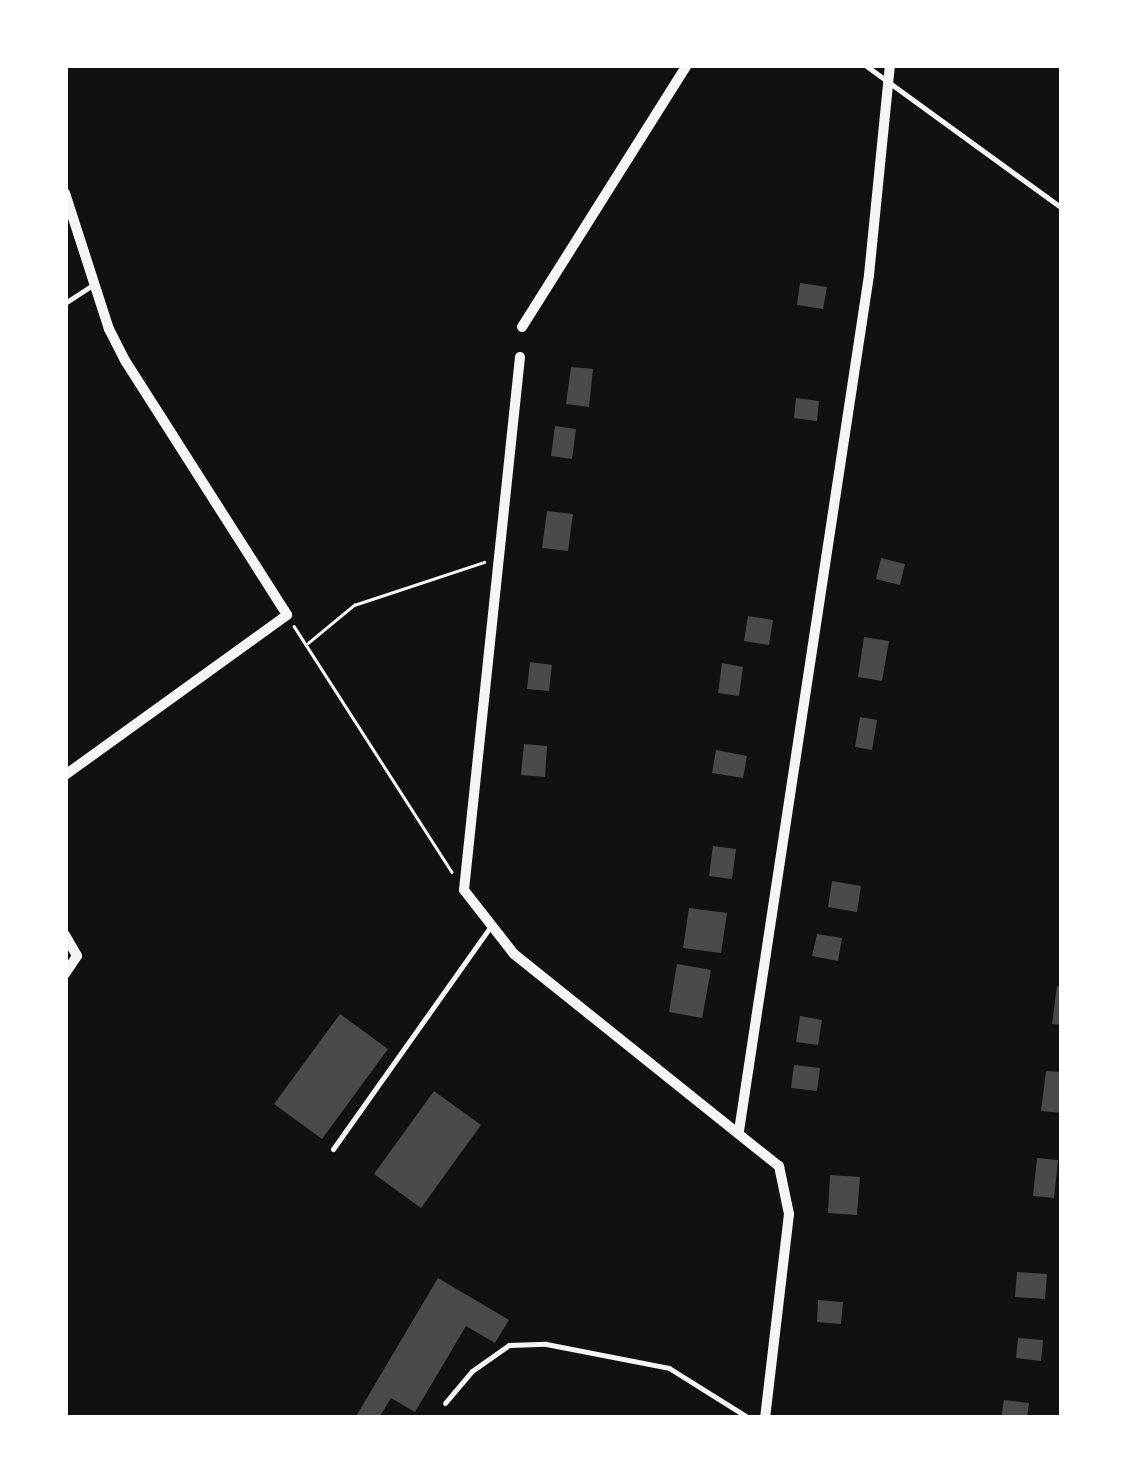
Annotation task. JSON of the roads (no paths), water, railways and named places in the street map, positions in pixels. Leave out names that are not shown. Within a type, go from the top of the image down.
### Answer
[{"type":"street","points":[[522,327],[687,65]]},
{"type":"street","points":[[739,1131],[870,275],[890,65]]},
{"type":"street","points":[[65,193],[126,362],[287,615],[65,775]]},
{"type":"street","points":[[520,357],[464,890],[490,929],[780,1166],[788,1186],[765,1418]]},
{"type":"street","points":[[65,934],[77,956],[65,974]]},
{"type":"lane","points":[[865,65],[1062,208]]},
{"type":"lane","points":[[65,303],[95,284]]},
{"type":"lane","points":[[333,1149],[490,929]]},
{"type":"lane","points":[[444,1403],[472,1371],[509,1345],[546,1344],[669,1368],[749,1418]]}]
